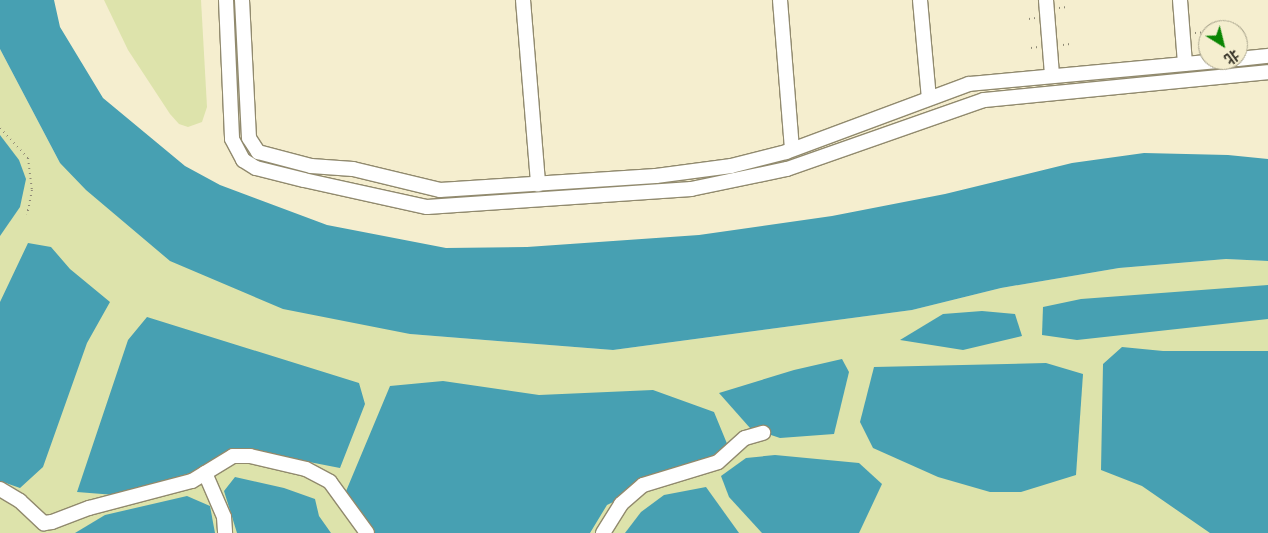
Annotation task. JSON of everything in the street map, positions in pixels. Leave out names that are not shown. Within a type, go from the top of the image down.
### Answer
[{"type":"lane","points":[[226,0],[231,130],[236,152],[256,168],[399,203],[445,206],[691,189],[787,169],[984,100],[1268,72]]},
{"type":"lane","points":[[242,0],[249,138],[255,148],[263,154],[311,166],[368,173],[440,190],[706,170],[751,162],[792,150],[929,98],[981,82],[1198,63]]},
{"type":"lane","points":[[523,0],[538,184]]},
{"type":"lane","points":[[780,0],[792,150]]},
{"type":"lane","points":[[920,0],[929,98]]},
{"type":"lane","points":[[1046,0],[1052,76]]},
{"type":"lane","points":[[1180,0],[1185,64]]},
{"type":"lane","points":[[1248,58],[1268,56]]},
{"type":"lane","points":[[851,127],[858,143]]},
{"type":"lane","points":[[833,134],[840,150]]},
{"type":"lane","points":[[363,194],[368,173]]},
{"type":"lane","points":[[399,203],[404,182]]},
{"type":"lane","points":[[603,533],[621,504],[642,485],[718,462],[745,438],[763,433]]},
{"type":"lane","points":[[0,489],[20,501],[44,523],[52,522],[90,508],[192,480],[233,456],[250,456],[306,469],[330,482],[367,533]]},
{"type":"lane","points":[[205,472],[224,517],[225,533]]},
{"type":"path","points":[[0,128],[28,158],[32,190],[27,215]]},
{"type":"green space","points":[[104,0],[201,0],[207,107],[202,122],[188,127],[179,124],[170,114],[128,50]]},
{"type":"green space","points":[[0,49],[60,163],[410,334],[613,350],[912,310],[1001,288],[1119,268],[1226,259],[1268,261],[1268,533],[0,533]]},
{"type":"water","points":[[0,0],[54,0],[60,27],[103,98],[185,166],[220,185],[327,225],[446,248],[527,247],[699,235],[832,216],[945,194],[1072,163],[1144,153],[1228,155],[1268,159],[1268,261],[1226,259],[1119,268],[1001,288],[912,310],[613,350],[410,334],[283,309],[170,261],[86,190],[60,163],[0,49]]},
{"type":"water","points":[[0,135],[19,160],[26,179],[20,207],[0,236]]},
{"type":"water","points":[[28,243],[51,247],[70,269],[110,302],[87,343],[43,467],[20,488],[0,481],[0,302]]},
{"type":"water","points":[[1268,285],[1268,319],[1077,340],[1042,335],[1043,307],[1081,299]]},
{"type":"water","points":[[982,311],[1015,314],[1022,336],[963,350],[900,340],[943,314]]},
{"type":"water","points":[[147,317],[359,383],[365,404],[340,468],[238,448],[204,469],[115,495],[77,492],[128,340]]},
{"type":"water","points":[[1122,347],[1163,351],[1268,351],[1268,533],[1210,533],[1142,486],[1101,470],[1103,364]]},
{"type":"water","points":[[842,359],[849,372],[834,434],[780,438],[750,428],[719,393],[794,370]]},
{"type":"water","points":[[1046,363],[1083,374],[1076,475],[1021,492],[990,492],[938,477],[873,448],[860,422],[874,367]]},
{"type":"water","points":[[443,381],[539,395],[653,390],[714,412],[728,446],[689,470],[648,485],[607,505],[590,533],[371,533],[344,496],[390,386]]},
{"type":"water","points":[[775,455],[859,463],[882,484],[859,533],[762,533],[729,497],[721,476],[746,458]]},
{"type":"water","points":[[235,477],[284,488],[315,499],[319,516],[331,533],[237,533],[224,491]]},
{"type":"water","points":[[706,487],[739,533],[625,533],[641,512],[664,495]]},
{"type":"water","points":[[187,496],[210,506],[215,533],[75,533],[105,515]]}]
